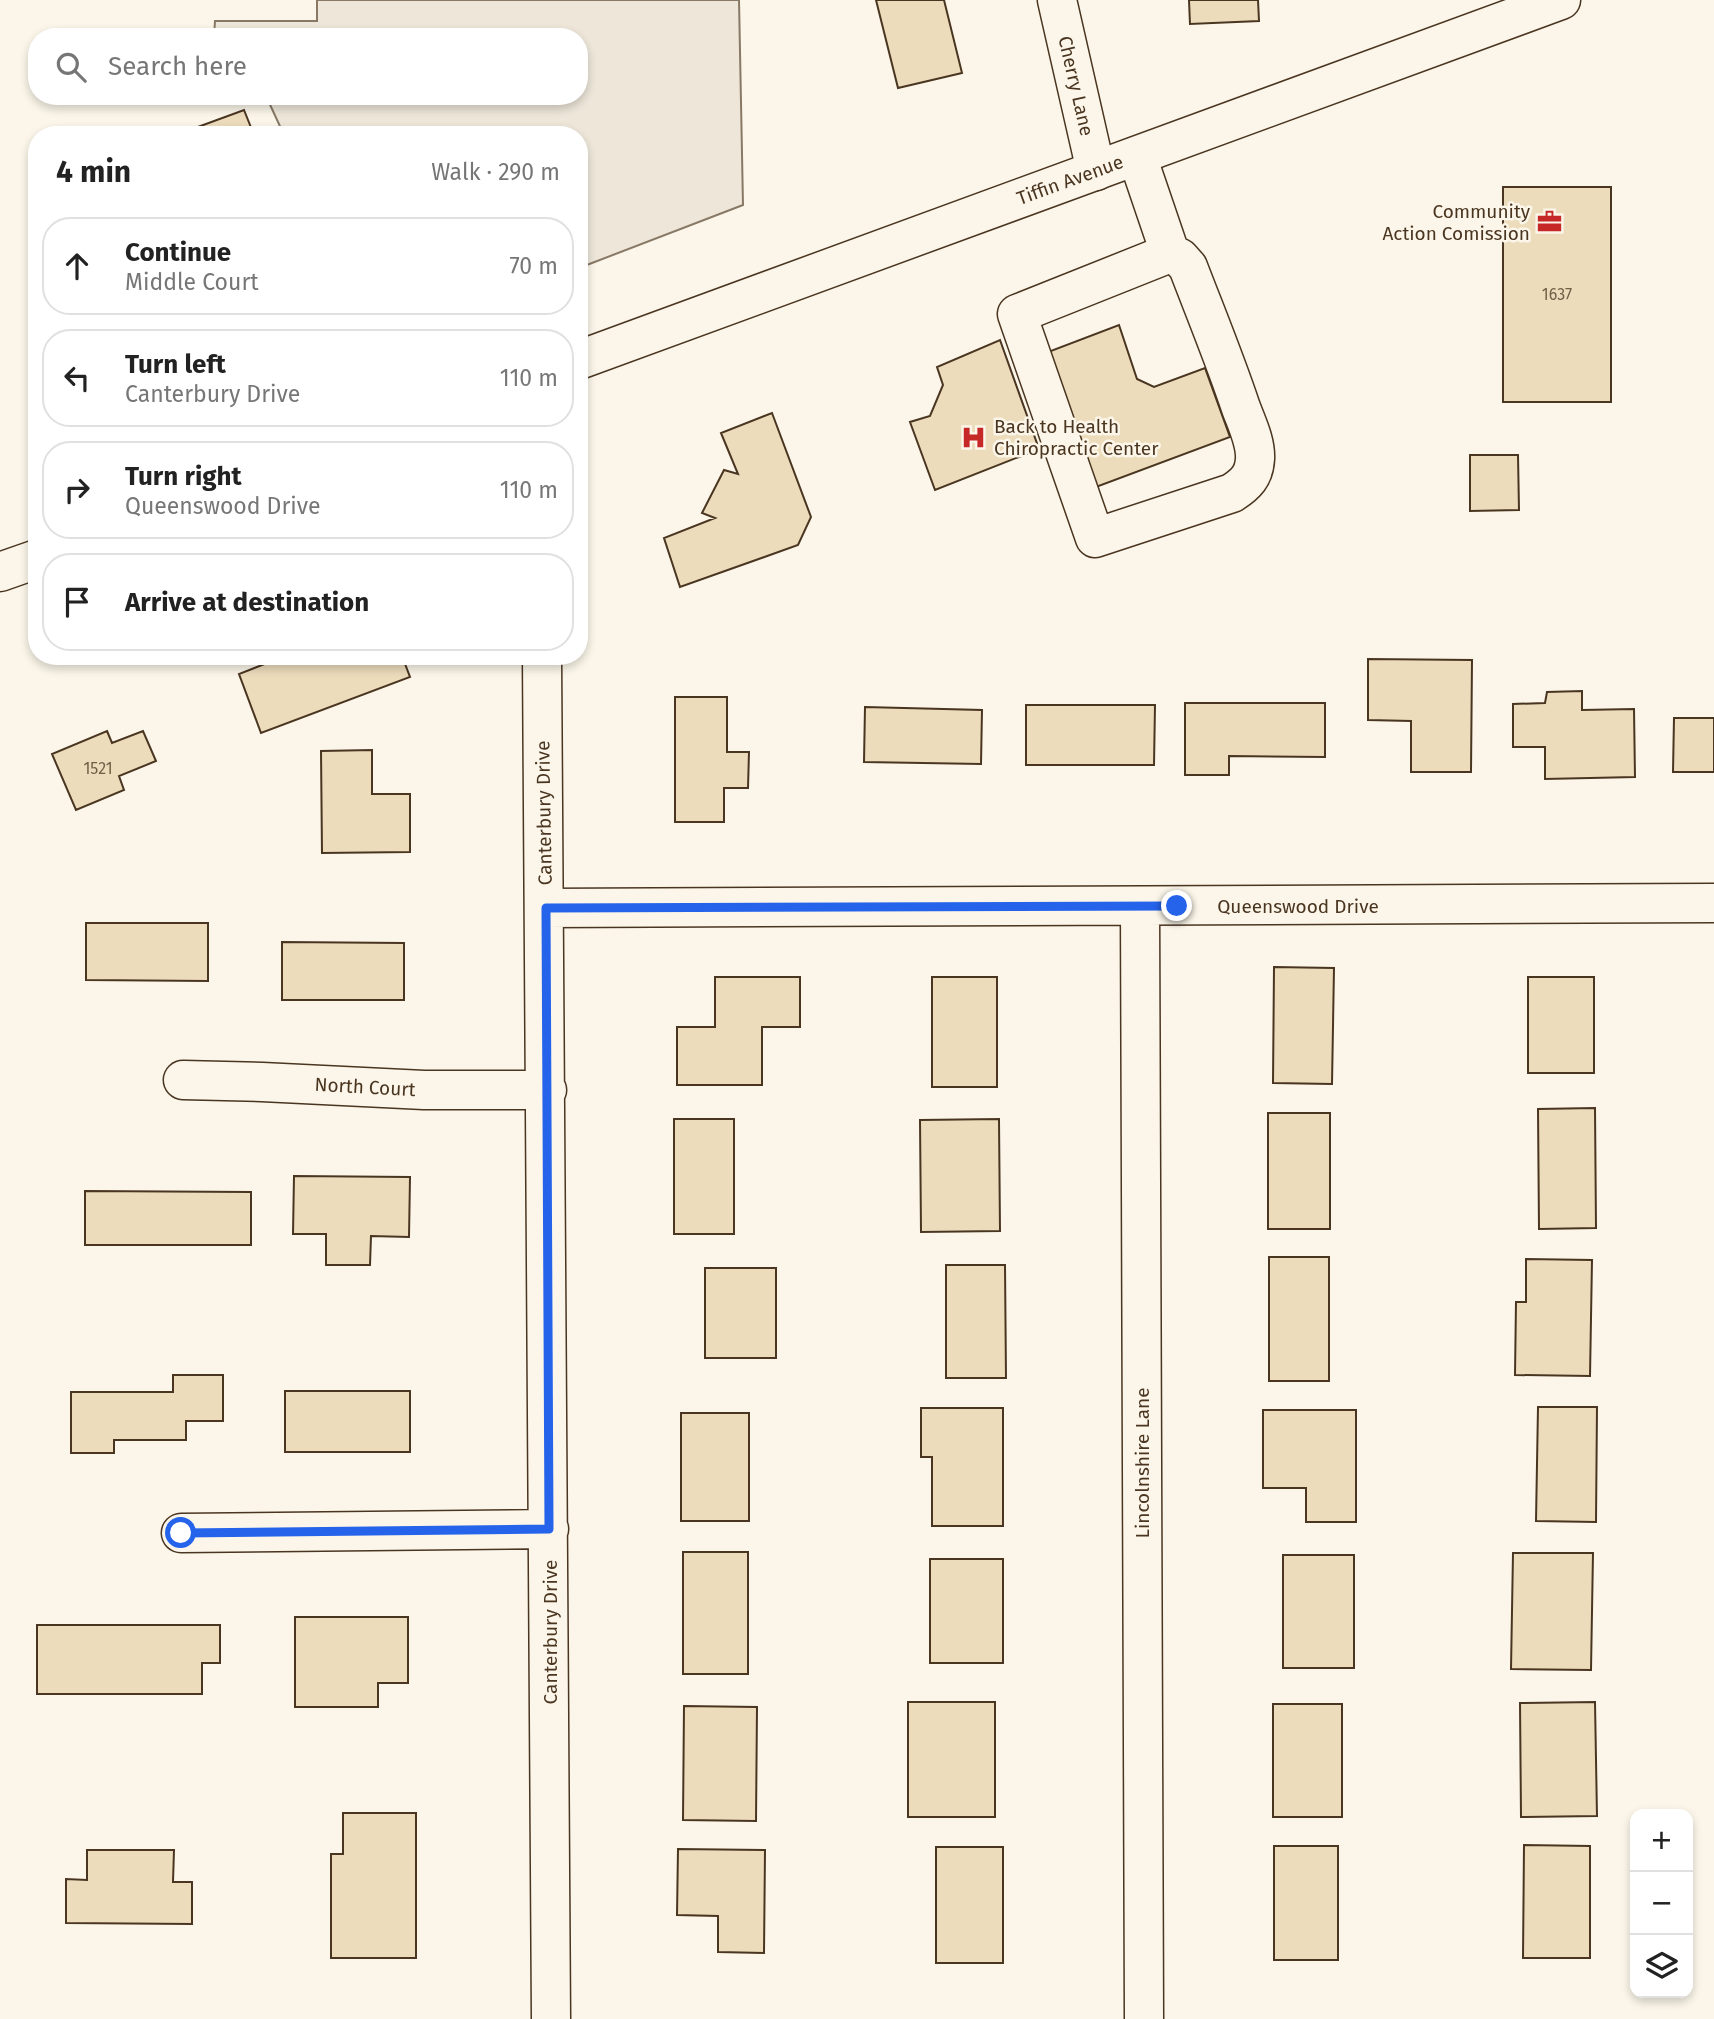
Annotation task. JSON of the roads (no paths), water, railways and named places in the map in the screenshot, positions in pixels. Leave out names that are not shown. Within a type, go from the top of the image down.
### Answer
[{"type":"main road","name":"Cherry Lane","points":[[1056,0],[1096,171]]},
{"type":"main road","name":"Tiffin Avenue","points":[[588,357],[1561,0]]},
{"type":"main road","points":[[1137,156],[1170,253],[1180,258],[1188,267],[1253,441],[1255,459],[1247,483],[1232,493],[1095,538],[1017,314],[1170,253]]},
{"type":"main road","points":[[0,572],[28,562]]},
{"type":"main road","name":"Canterbury Drive","points":[[542,665],[546,908],[551,2019]]},
{"type":"main road","name":"Queenswood Drive","points":[[546,908],[1714,903]]},
{"type":"main road","name":"Lincolnshire Lane","points":[[1140,906],[1144,2019]]},
{"type":"main road","name":"North Court","points":[[183,1080],[424,1090],[547,1090]]},
{"type":"main road","points":[[181,1533],[549,1529]]},
{"type":"place","name":"Community Action Comission","points":[[1550,222]]},
{"type":"place","name":"Back to Health Chiropractic Center","points":[[974,437]]}]
